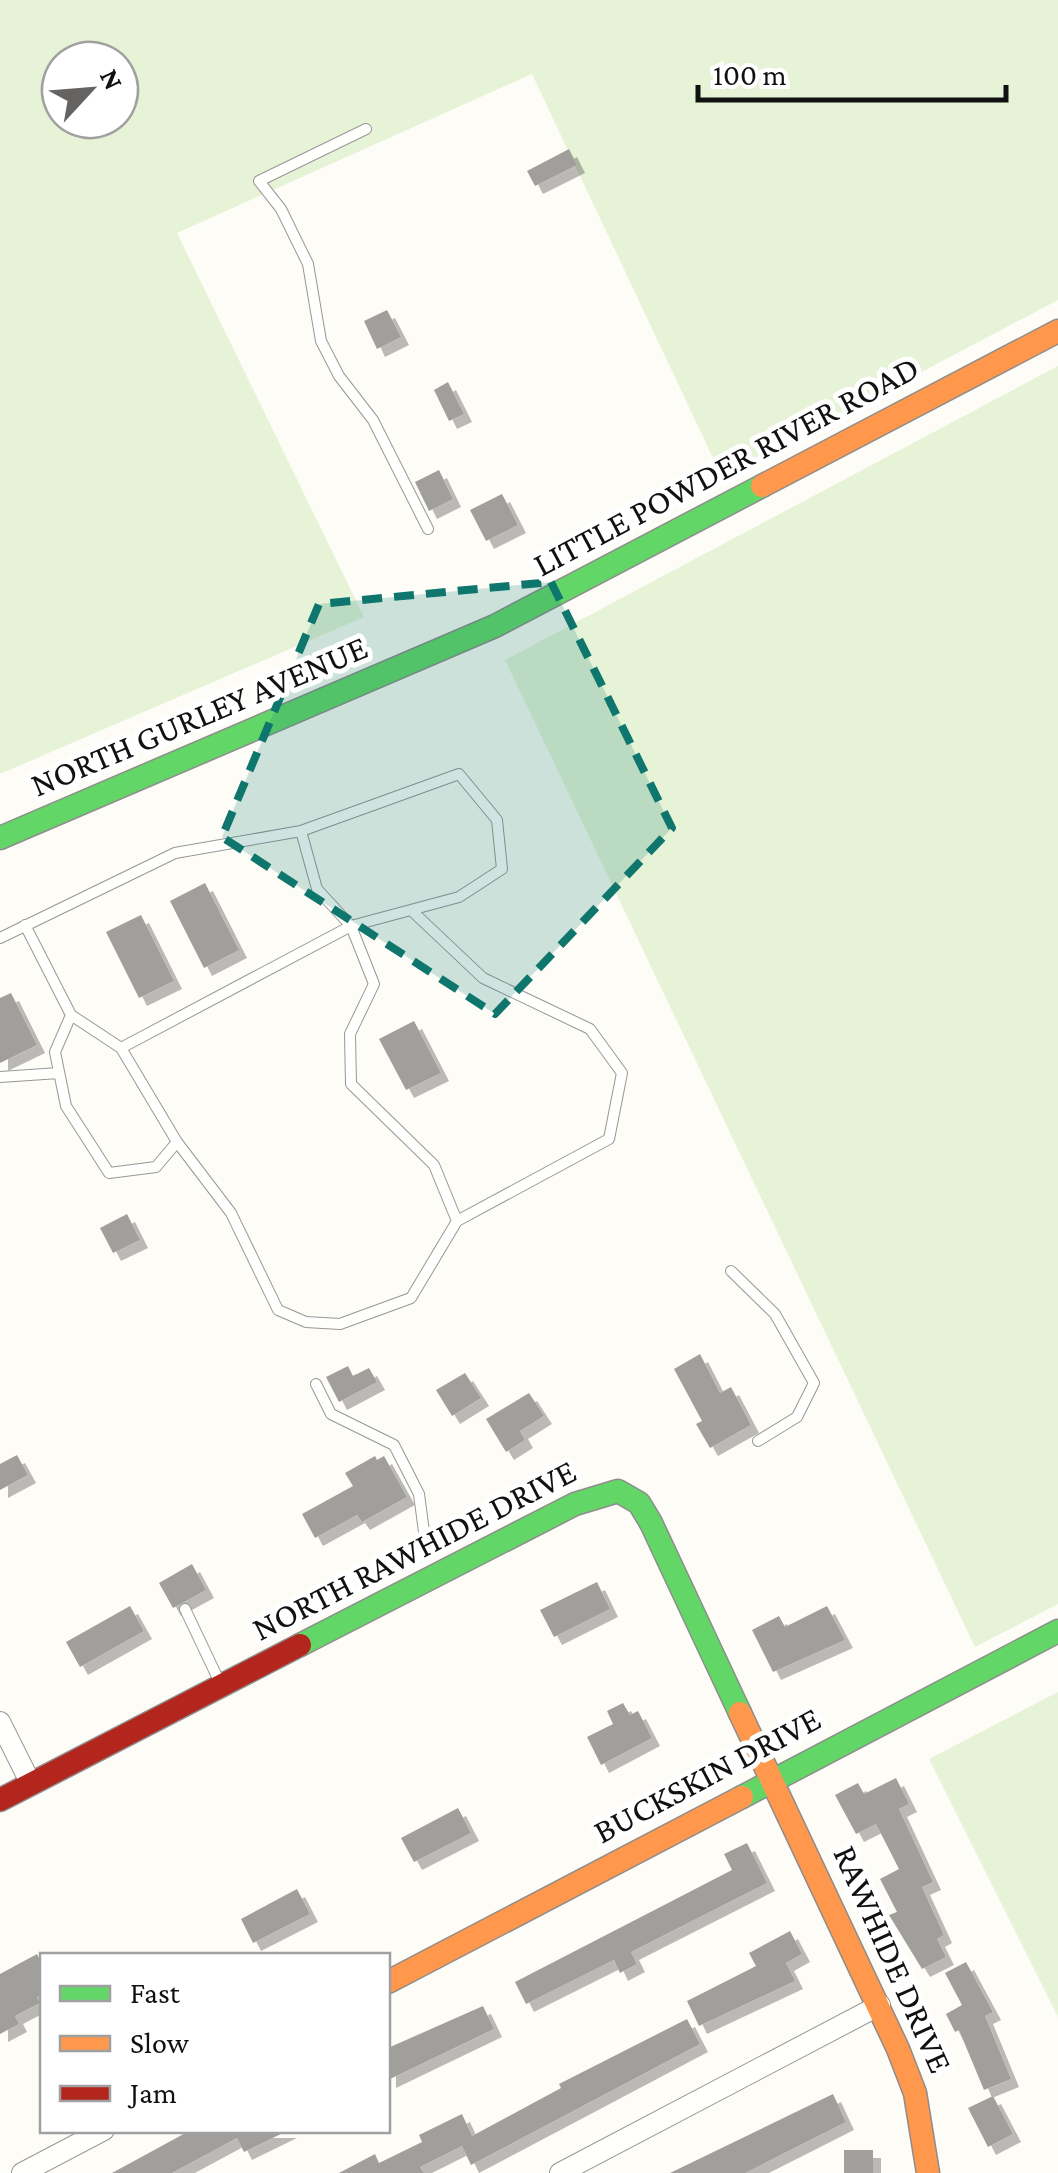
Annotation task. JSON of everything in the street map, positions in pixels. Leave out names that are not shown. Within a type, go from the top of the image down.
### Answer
[{"type":"street","name":"LITTLE POWDER RIVER ROAD","points":[[425,660],[596,575],[1058,331]]},
{"type":"street","name":"NORTH GURLEY AVENUE","points":[[0,838],[254,728],[425,660]]},
{"type":"street","name":"NORTH RAWHIDE DRIVE","points":[[0,1800],[575,1504],[618,1491],[639,1502],[651,1524],[774,1780]]},
{"type":"street","name":"BUCKSKIN DRIVE","points":[[390,1981],[1058,1631]]},
{"type":"street","points":[[0,1722],[31,1784]]},
{"type":"street","name":"RAWHIDE DRIVE","points":[[774,1780],[880,2005],[915,2093],[928,2173]]},
{"type":"street","points":[[560,2173],[880,2005]]},
{"type":"street","points":[[22,2173],[98,2133]]},
{"type":"lane","points":[[366,129],[259,182],[281,209],[308,264],[321,341],[373,420],[428,530]]},
{"type":"lane","points":[[0,938],[175,853],[302,831],[459,774],[497,820],[502,869],[459,896],[352,926],[121,1048]]},
{"type":"lane","points":[[302,831],[317,889],[352,926],[374,984],[350,1034],[351,1084],[434,1165],[457,1220]]},
{"type":"lane","points":[[25,925],[72,1015],[121,1048],[177,1142],[230,1212],[278,1310],[306,1322],[340,1324],[411,1298],[457,1220],[609,1139],[622,1073],[590,1028],[483,978],[411,910]]},
{"type":"lane","points":[[72,1015],[55,1052],[66,1106],[109,1173],[156,1167],[177,1142]]},
{"type":"lane","points":[[0,1077],[59,1073]]},
{"type":"lane","points":[[731,1271],[775,1314],[814,1383],[796,1417],[758,1441]]},
{"type":"lane","points":[[316,1384],[331,1414],[394,1445],[419,1494],[424,1532]]},
{"type":"lane","points":[[185,1609],[221,1686]]},
{"type":"highlighted area","points":[[551,582],[672,828],[495,1014],[222,837],[319,604]]},
{"type":"green space","points":[[0,0],[1058,0],[1058,300],[722,477],[532,74],[177,233],[364,617],[0,774]]},
{"type":"green space","points":[[1058,366],[1058,1604],[975,1647],[505,660]]},
{"type":"green space","points":[[1058,1692],[1058,2017],[929,1759]]},
{"type":"building","points":[[569,149],[577,165],[535,186],[527,171]]},
{"type":"building","points":[[387,310],[401,337],[377,349],[364,321]]},
{"type":"building","points":[[448,382],[464,414],[449,421],[434,390]]},
{"type":"building","points":[[439,470],[453,499],[429,511],[415,482]]},
{"type":"building","points":[[502,494],[518,525],[486,541],[470,510]]},
{"type":"building","points":[[205,883],[239,950],[204,968],[170,901]]},
{"type":"building","points":[[141,915],[174,981],[139,998],[106,932]]},
{"type":"building","points":[[11,993],[37,1045],[0,1063],[0,998]]},
{"type":"building","points":[[414,1021],[441,1073],[406,1090],[379,1039]]},
{"type":"building","points":[[127,1214],[140,1240],[113,1253],[100,1228]]},
{"type":"building","points":[[700,1354],[720,1393],[731,1387],[751,1425],[710,1448],[696,1424],[702,1421],[674,1369]]},
{"type":"building","points":[[348,1366],[353,1376],[369,1368],[377,1382],[339,1402],[326,1377]]},
{"type":"building","points":[[465,1373],[481,1398],[452,1416],[436,1390]]},
{"type":"building","points":[[529,1393],[544,1416],[520,1431],[525,1440],[506,1452],[486,1419]]},
{"type":"building","points":[[17,1455],[28,1475],[0,1490],[0,1464]]},
{"type":"building","points":[[375,1456],[377,1460],[384,1456],[407,1497],[362,1522],[357,1515],[315,1538],[302,1514],[353,1486],[345,1473]]},
{"type":"building","points":[[192,1564],[206,1590],[173,1608],[159,1583]]},
{"type":"building","points":[[597,1582],[610,1609],[554,1637],[540,1610]]},
{"type":"building","points":[[130,1606],[144,1631],[80,1667],[66,1642]]},
{"type":"building","points":[[827,1606],[845,1640],[773,1672],[752,1630],[779,1616],[785,1627]]},
{"type":"building","points":[[623,1703],[630,1715],[638,1711],[652,1738],[601,1765],[587,1737],[613,1724],[607,1711]]},
{"type":"building","points":[[896,1778],[909,1804],[899,1809],[933,1882],[922,1887],[944,1935],[937,1939],[946,1957],[922,1969],[889,1915],[897,1912],[880,1879],[899,1869],[876,1824],[856,1834],[835,1795],[858,1783],[864,1794]]},
{"type":"building","points":[[458,1808],[471,1833],[414,1862],[401,1838]]},
{"type":"building","points":[[747,1843],[767,1883],[631,1952],[637,1964],[620,1973],[614,1960],[526,2004],[515,1982],[732,1870],[724,1854]]},
{"type":"building","points":[[297,1889],[310,1914],[253,1943],[241,1919]]},
{"type":"building","points":[[790,1931],[802,1954],[786,1963],[795,1981],[699,2026],[687,2001],[756,1966],[749,1953]]},
{"type":"building","points":[[37,1954],[40,1960],[40,2003],[15,2016],[19,2024],[0,2034],[0,1974]]},
{"type":"building","points":[[966,1962],[993,2012],[985,2016],[1011,2079],[984,2090],[959,2030],[955,2032],[946,2014],[962,2005],[945,1973]]},
{"type":"building","points":[[483,2006],[494,2029],[390,2079],[390,2047]]},
{"type":"building","points":[[687,2019],[700,2044],[471,2165],[462,2146],[420,2167],[424,2173],[339,2173],[375,2154],[379,2163],[422,2142],[419,2135],[462,2114],[472,2136],[561,2088],[559,2084]]},
{"type":"building","points":[[833,2094],[846,2122],[745,2173],[670,2173]]},
{"type":"building","points":[[993,2096],[1013,2134],[988,2147],[968,2108]]},
{"type":"building","points":[[185,2133],[283,2133],[244,2152],[237,2138],[172,2173],[112,2173]]},
{"type":"building","points":[[844,2150],[873,2150],[873,2173],[844,2173]]},
{"type":"traffic: fast","points":[[0,838],[495,626],[762,486]]},
{"type":"traffic: fast","points":[[300,1645],[575,1504],[618,1491],[639,1503],[651,1523],[740,1713]]},
{"type":"traffic: fast","points":[[742,1797],[1058,1631]]},
{"type":"traffic: slow","points":[[762,486],[1058,331]]},
{"type":"traffic: slow","points":[[740,1713],[898,2049],[915,2093],[928,2173]]},
{"type":"traffic: slow","points":[[390,1981],[742,1797]]},
{"type":"traffic: jam","points":[[0,1800],[300,1645]]}]
